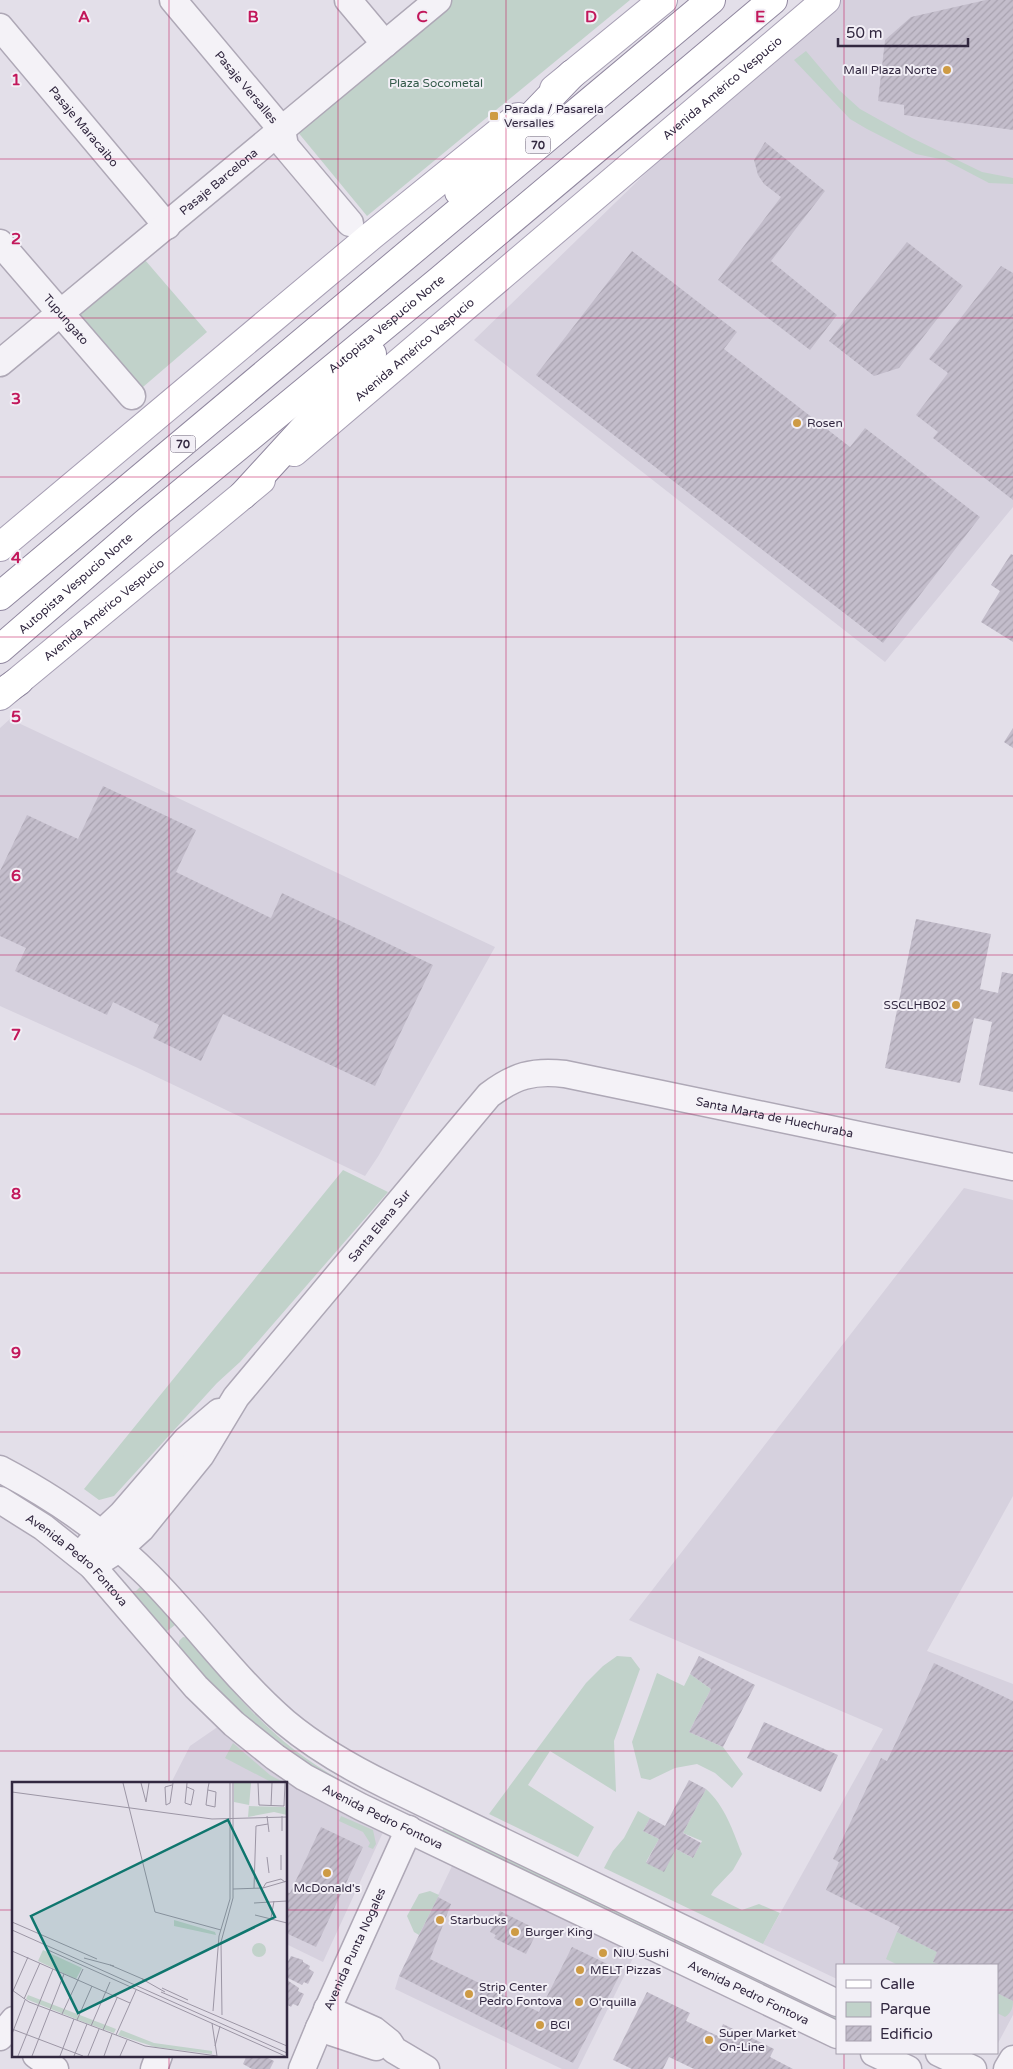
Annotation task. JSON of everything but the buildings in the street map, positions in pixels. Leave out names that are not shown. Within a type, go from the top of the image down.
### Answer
[{"type":"main road","points":[[0,548],[371,236],[663,0]]},
{"type":"main road","name":"70","points":[[0,596],[711,0]]},
{"type":"main road","name":"Autopista Vespucio Norte","points":[[0,649],[144,524],[440,280],[773,0]]},
{"type":"main road","name":"Avenida Américo Vespucio","points":[[6,690],[380,380],[826,0]]},
{"type":"main road","points":[[365,291],[572,74]]},
{"type":"main road","points":[[243,495],[440,280]]},
{"type":"street","name":"Pasaje Versalles","points":[[172,0],[282,130],[284,146],[350,223]]},
{"type":"street","points":[[348,0],[385,44]]},
{"type":"street","name":"Pasaje Barcelona","points":[[0,363],[438,0]]},
{"type":"street","name":"Pasaje Maracaibo","points":[[0,27],[167,226]]},
{"type":"street","name":"Tupungato","points":[[0,243],[132,396]]},
{"type":"street","name":"Santa Marta de Huechuraba","points":[[534,1073],[565,1074],[1013,1168]]},
{"type":"street","name":"Santa Elena Sur","points":[[86,1561],[110,1541],[122,1514],[186,1440],[236,1397],[489,1095],[505,1083],[534,1073]]},
{"type":"street","points":[[0,1470],[42,1491],[110,1541],[147,1575],[265,1703],[300,1734],[338,1760],[836,2003]]},
{"type":"street","name":"Avenida Pedro Fontova","points":[[0,1500],[43,1527],[86,1561],[196,1687],[234,1724],[275,1757],[328,1790],[836,2035]]},
{"type":"street","points":[[170,1656],[171,1642],[177,1634],[191,1631],[202,1633]]},
{"type":"street","name":"Avenida Punta Nogales","points":[[302,2069],[323,2018],[409,1829]]},
{"type":"street","points":[[323,2018],[357,2041],[394,2050],[426,2069]]},
{"type":"street","points":[[323,2018],[374,2030],[394,2050]]},
{"type":"street","points":[[876,2054],[908,2069]]},
{"type":"street","points":[[941,2054],[973,2069]]},
{"type":"street","points":[[37,2056],[55,2069]]},
{"type":"street","points":[[154,2069],[159,2056]]},
{"type":"street","points":[[1007,2069],[1013,2058]]},
{"type":"shaded area","name":"Rosen","points":[[841,0],[1013,0],[1013,507],[885,662],[474,340],[722,99]]},
{"type":"shaded area","points":[[10,719],[495,947],[379,1155],[365,1176],[138,1068],[0,1006],[0,728]]},
{"type":"shaded area","points":[[964,1188],[1013,1200],[1013,1496],[927,1651],[1013,1684],[1013,2015],[998,2043],[998,1964],[836,1964],[836,1979],[763,1944],[883,1729],[629,1620]]},
{"type":"shaded area","points":[[219,1726],[385,1828],[323,1962],[288,1945],[288,1782],[172,1782],[190,1746]]},
{"type":"shaded area","points":[[454,1862],[636,1952],[578,2069],[562,2069],[395,1989],[399,1976]]},
{"type":"green space","name":"Plaza Socometal","points":[[444,0],[630,0],[367,216],[292,125]]},
{"type":"green space","points":[[806,51],[839,90],[860,109],[912,138],[982,172],[1013,178],[1013,184],[989,183],[945,160],[916,154],[850,119],[794,60]]},
{"type":"green space","points":[[139,253],[207,332],[136,393],[69,314]]},
{"type":"green space","points":[[343,1170],[388,1192],[240,1362],[217,1383],[114,1496],[99,1500],[84,1489]]},
{"type":"green space","points":[[125,1582],[132,1591],[136,1591],[141,1586],[153,1595],[175,1625],[162,1635],[119,1585]]},
{"type":"green space","points":[[183,1637],[191,1638],[242,1701],[279,1738],[322,1769],[346,1783],[345,1785],[312,1768],[253,1728],[179,1650],[179,1641]]},
{"type":"green space","points":[[617,1656],[631,1657],[640,1669],[614,1741],[616,1792],[550,1751],[528,1785],[594,1827],[578,1857],[489,1814],[586,1683],[603,1666]]},
{"type":"green space","points":[[657,1673],[684,1686],[690,1674],[711,1689],[689,1732],[723,1747],[743,1774],[732,1788],[715,1773],[697,1764],[675,1768],[650,1780],[641,1778],[632,1742]]},
{"type":"green space","points":[[233,1743],[270,1775],[283,1782],[271,1782],[225,1758]]},
{"type":"green space","points":[[706,1789],[723,1811],[742,1854],[733,1870],[711,1895],[742,1910],[759,1904],[780,1913],[763,1944],[604,1868],[613,1851],[624,1838],[638,1811],[650,1818],[643,1831],[659,1839],[646,1862],[676,1849],[693,1858],[702,1841],[683,1833]]},
{"type":"green space","points":[[341,1816],[373,1830],[376,1844],[373,1849],[368,1847],[370,1843],[363,1832],[339,1821]]},
{"type":"green space","points":[[448,1820],[836,2012],[836,2023],[441,1833]]},
{"type":"green space","points":[[430,1891],[439,1895],[419,1935],[414,1932],[407,1916],[419,1894]]},
{"type":"green space","points":[[897,1932],[937,1952],[933,1962],[938,1964],[896,1964],[886,1959]]},
{"type":"green space","points":[[998,1994],[1013,2001],[1009,2014],[1005,2017],[998,2014]]},
{"type":"place","name":"Mall Plaza Norte","points":[[947,70]]},
{"type":"place","name":"Parada / Pasarela Versalles","points":[[494,116]]},
{"type":"place","name":"Rosen","points":[[797,423]]},
{"type":"place","name":"SSCLHB02","points":[[956,1005]]},
{"type":"place","name":"McDonald's","points":[[327,1873]]},
{"type":"place","name":"Starbucks","points":[[440,1920]]},
{"type":"place","name":"Burger King","points":[[515,1932]]},
{"type":"place","name":"NIU Sushi","points":[[603,1953]]},
{"type":"place","name":"MELT Pizzas","points":[[580,1970]]},
{"type":"place","name":"Strip Center Pedro Fontova","points":[[469,1994]]},
{"type":"place","name":"O'rquilla","points":[[579,2002]]},
{"type":"place","name":"BCI","points":[[540,2025]]},
{"type":"place","name":"Super Market On-Line","points":[[709,2040]]}]
